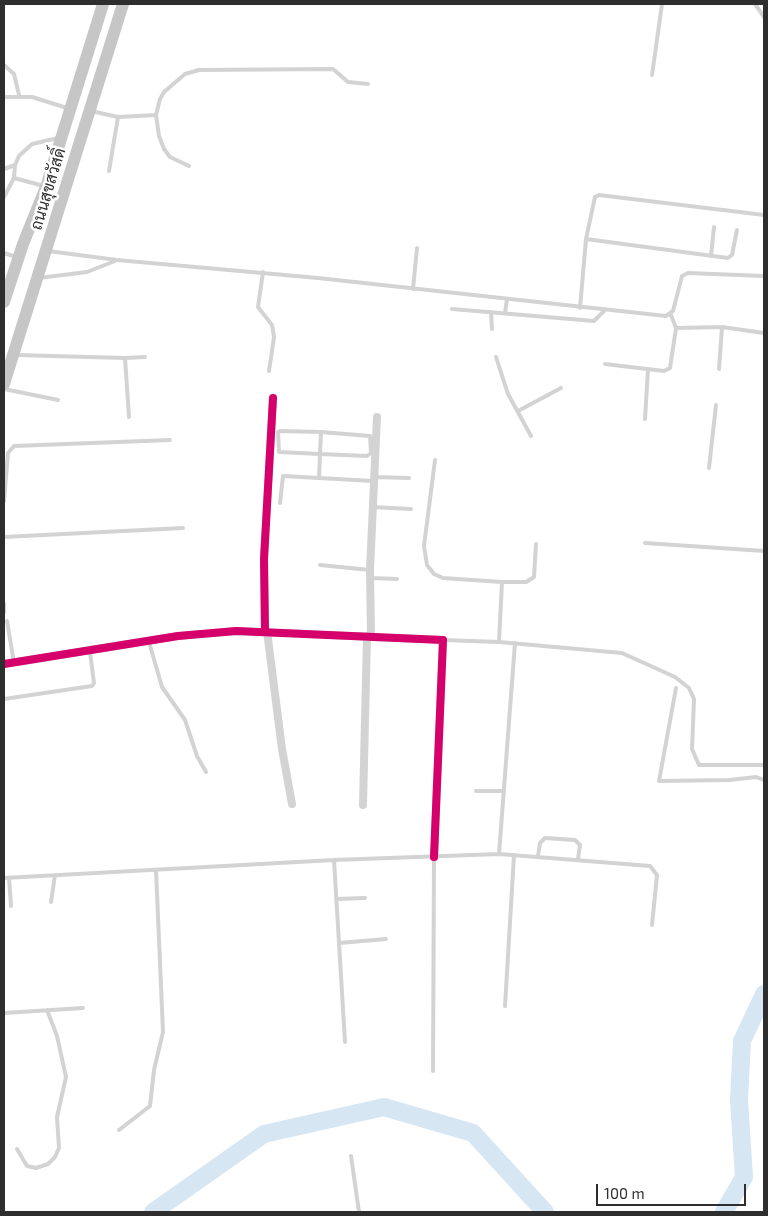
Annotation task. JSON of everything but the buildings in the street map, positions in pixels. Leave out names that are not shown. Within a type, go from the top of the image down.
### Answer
[{"type":"main road","name":"ถนนสุขสวัสดิ์","points":[[4,302],[18,258],[46,187],[103,4]]},
{"type":"main road","name":"ถนนสุขสวัสดิ์","points":[[4,384],[123,4]]},
{"type":"street","points":[[273,398],[264,551],[266,631],[282,749],[292,804]]},
{"type":"street","points":[[362,805],[376,417]]},
{"type":"street","points":[[4,664],[90,652],[207,632],[266,631],[443,640],[434,857]]},
{"type":"lane","points":[[652,75],[662,4]]},
{"type":"lane","points":[[756,4],[764,16]]},
{"type":"lane","points":[[4,65],[14,74],[19,95]]},
{"type":"lane","points":[[189,166],[170,157],[164,149],[159,136],[156,115],[164,92],[185,74],[199,70],[333,69],[348,82],[368,84]]},
{"type":"lane","points":[[4,97],[19,95],[70,109]]},
{"type":"lane","points":[[89,111],[118,118],[156,115]]},
{"type":"lane","points":[[109,171],[118,118]]},
{"type":"lane","points":[[4,197],[14,178],[15,165],[20,156],[32,144],[61,137]]},
{"type":"lane","points":[[4,169],[15,165]]},
{"type":"lane","points":[[14,178],[46,187]]},
{"type":"lane","points":[[580,308],[586,239],[593,201],[600,195],[764,215]]},
{"type":"lane","points":[[711,256],[714,227]]},
{"type":"lane","points":[[586,239],[730,257],[737,230]]},
{"type":"lane","points":[[413,289],[417,248]]},
{"type":"lane","points":[[46,251],[117,260],[263,272],[604,311],[671,315]]},
{"type":"lane","points":[[4,253],[18,258]]},
{"type":"lane","points":[[37,279],[87,272],[117,260]]},
{"type":"lane","points":[[263,272],[258,302],[261,312],[272,325],[274,338],[269,372]]},
{"type":"lane","points":[[605,364],[664,371],[670,368],[676,328],[671,315],[682,276],[688,273],[764,276]]},
{"type":"lane","points":[[505,313],[507,299]]},
{"type":"lane","points":[[452,309],[594,320],[604,311]]},
{"type":"lane","points":[[491,312],[492,329]]},
{"type":"lane","points":[[676,328],[722,327],[764,333]]},
{"type":"lane","points":[[719,369],[722,327]]},
{"type":"lane","points":[[13,355],[145,358]]},
{"type":"lane","points":[[496,357],[508,394],[531,436]]},
{"type":"lane","points":[[125,358],[129,417]]},
{"type":"lane","points":[[645,419],[648,369]]},
{"type":"lane","points":[[518,411],[562,388]]},
{"type":"lane","points":[[4,389],[58,400]]},
{"type":"lane","points":[[709,468],[716,405]]},
{"type":"lane","points":[[280,430],[321,432],[370,436],[371,453],[367,456],[279,452],[278,432],[280,430]]},
{"type":"lane","points":[[319,478],[321,432]]},
{"type":"lane","points":[[4,501],[8,453],[14,446],[170,440]]},
{"type":"lane","points":[[435,460],[424,546],[427,565],[434,574],[443,578],[502,582],[531,581],[535,572],[536,544]]},
{"type":"lane","points":[[280,503],[283,476],[373,479],[409,478]]},
{"type":"lane","points":[[372,506],[411,509]]},
{"type":"lane","points":[[4,538],[183,528]]},
{"type":"lane","points":[[645,543],[764,551]]},
{"type":"lane","points":[[320,566],[397,579]]},
{"type":"lane","points":[[500,642],[502,582]]},
{"type":"lane","points":[[4,604],[4,612]]},
{"type":"lane","points":[[7,620],[14,662]]},
{"type":"lane","points":[[443,640],[515,643],[622,652],[676,677],[693,693],[692,749],[699,764],[764,766]]},
{"type":"lane","points":[[150,642],[162,687],[185,720],[197,756],[206,772]]},
{"type":"lane","points":[[499,854],[515,643]]},
{"type":"lane","points":[[4,699],[92,686],[94,683],[90,652]]},
{"type":"lane","points":[[676,688],[659,781],[730,780],[756,777],[764,780]]},
{"type":"lane","points":[[476,791],[504,790]]},
{"type":"lane","points":[[538,856],[540,843],[545,838],[575,840],[580,845],[578,859]]},
{"type":"lane","points":[[11,906],[6,878],[334,860],[499,854],[650,866],[657,874],[652,925]]},
{"type":"lane","points":[[505,1006],[514,855]]},
{"type":"lane","points":[[433,1071],[434,857]]},
{"type":"lane","points":[[334,860],[345,1042]]},
{"type":"lane","points":[[119,1130],[150,1106],[154,1070],[163,1032],[156,870]]},
{"type":"lane","points":[[51,902],[56,875]]},
{"type":"lane","points":[[336,899],[366,898]]},
{"type":"lane","points":[[339,943],[386,939]]},
{"type":"lane","points":[[4,1013],[83,1008]]},
{"type":"lane","points":[[17,1149],[27,1166],[36,1168],[48,1164],[55,1157],[59,1148],[57,1117],[66,1077],[57,1036],[47,1010]]},
{"type":"lane","points":[[351,1156],[359,1212]]},
{"type":"waterway","points":[[724,1212],[744,1177],[739,1100],[742,1041],[764,994]]},
{"type":"waterway","points":[[153,1212],[264,1134],[384,1107],[473,1133],[545,1212]]},
{"type":"cycle path","points":[[265,631],[264,559],[273,398]]},
{"type":"cycle path","points":[[4,664],[178,636],[236,631],[443,640],[434,857]]}]
